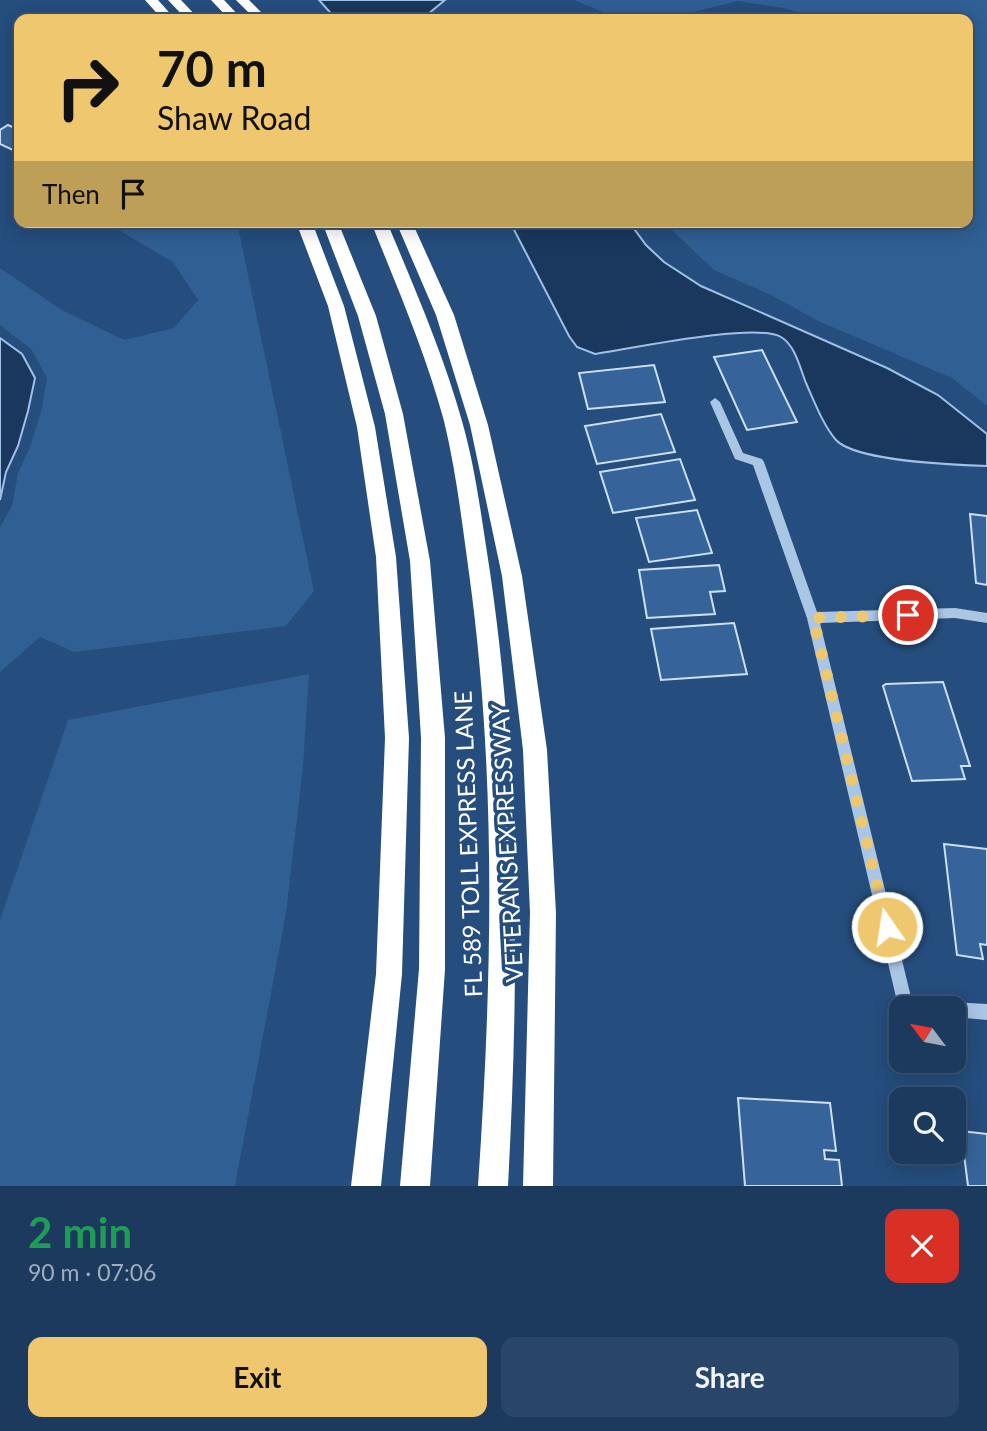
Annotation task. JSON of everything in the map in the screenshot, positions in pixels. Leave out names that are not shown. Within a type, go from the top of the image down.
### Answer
[{"type":"highway","points":[[151,0],[164,14]]},
{"type":"highway","points":[[174,0],[188,14]]},
{"type":"highway","points":[[217,0],[231,14]]},
{"type":"highway","points":[[242,0],[257,14]]},
{"type":"highway","points":[[306,228],[336,306],[363,414],[386,557],[397,738],[388,974],[366,1186]]},
{"type":"highway","name":"FL 589 TOLL EXPRESS LANE","points":[[332,228],[368,316],[394,414],[420,561],[433,738],[432,969],[415,1186]]},
{"type":"highway","name":"FL 589 TOLL EXPRESS LANE","points":[[382,228],[417,313],[453,424],[479,568],[497,741],[503,930],[500,1087],[492,1186]]},
{"type":"highway","name":"VETERANS EXPRESSWAY","points":[[407,228],[445,315],[479,425],[513,590],[535,750],[542,899],[538,1186]]},
{"type":"street","points":[[715,402],[739,456],[758,461],[813,618],[903,996]]},
{"type":"street","points":[[813,618],[955,613],[987,618]]},
{"type":"street","points":[[966,1010],[987,1012]]},
{"type":"shaded area","points":[[319,0],[445,0],[428,14],[332,14]]},
{"type":"shaded area","points":[[574,0],[987,0],[987,406],[952,378],[818,321],[771,295],[714,270],[669,228],[973,228],[973,14],[804,14],[738,1],[685,14],[605,13]]},
{"type":"shaded area","points":[[115,228],[238,228],[314,591],[286,626],[74,652],[40,637],[0,672],[0,527],[12,506],[18,473],[41,412],[47,378],[31,349],[0,325],[0,268],[60,309],[124,340],[174,328],[198,300],[173,262]]},
{"type":"shaded area","points":[[513,228],[633,228],[664,262],[701,286],[887,368],[938,395],[987,434],[987,466],[907,461],[863,453],[847,447],[836,440],[827,427],[793,351],[781,337],[767,333],[720,334],[595,354],[577,347]]},
{"type":"shaded area","points":[[0,338],[22,354],[35,378],[18,446],[6,472],[0,500]]},
{"type":"shaded area","points":[[309,674],[303,767],[286,913],[235,1186],[0,1186],[0,920],[68,720]]},
{"type":"building","points":[[8,125],[14,128],[14,151],[0,144],[0,130]]},
{"type":"building","points":[[762,350],[797,422],[747,430],[714,357]]},
{"type":"building","points":[[654,365],[665,402],[588,409],[579,373]]},
{"type":"building","points":[[661,414],[675,452],[597,464],[585,426]]},
{"type":"building","points":[[680,459],[695,500],[613,513],[600,472]]},
{"type":"building","points":[[697,510],[712,553],[649,562],[636,518]]},
{"type":"building","points":[[970,514],[987,516],[987,585],[976,583]]},
{"type":"building","points":[[719,565],[725,591],[710,592],[715,614],[647,618],[639,570]]},
{"type":"building","points":[[734,623],[747,674],[661,680],[651,629]]},
{"type":"building","points":[[943,682],[970,766],[961,766],[965,779],[912,781],[883,686]]},
{"type":"building","points":[[944,844],[987,849],[987,945],[980,944],[983,959],[957,955]]},
{"type":"building","points":[[738,1098],[830,1103],[836,1151],[824,1150],[825,1159],[839,1160],[842,1186],[745,1186]]},
{"type":"building","points":[[966,1132],[987,1134],[987,1186],[968,1186]]},
{"type":"route","points":[[887,927],[813,618],[908,615]]}]
